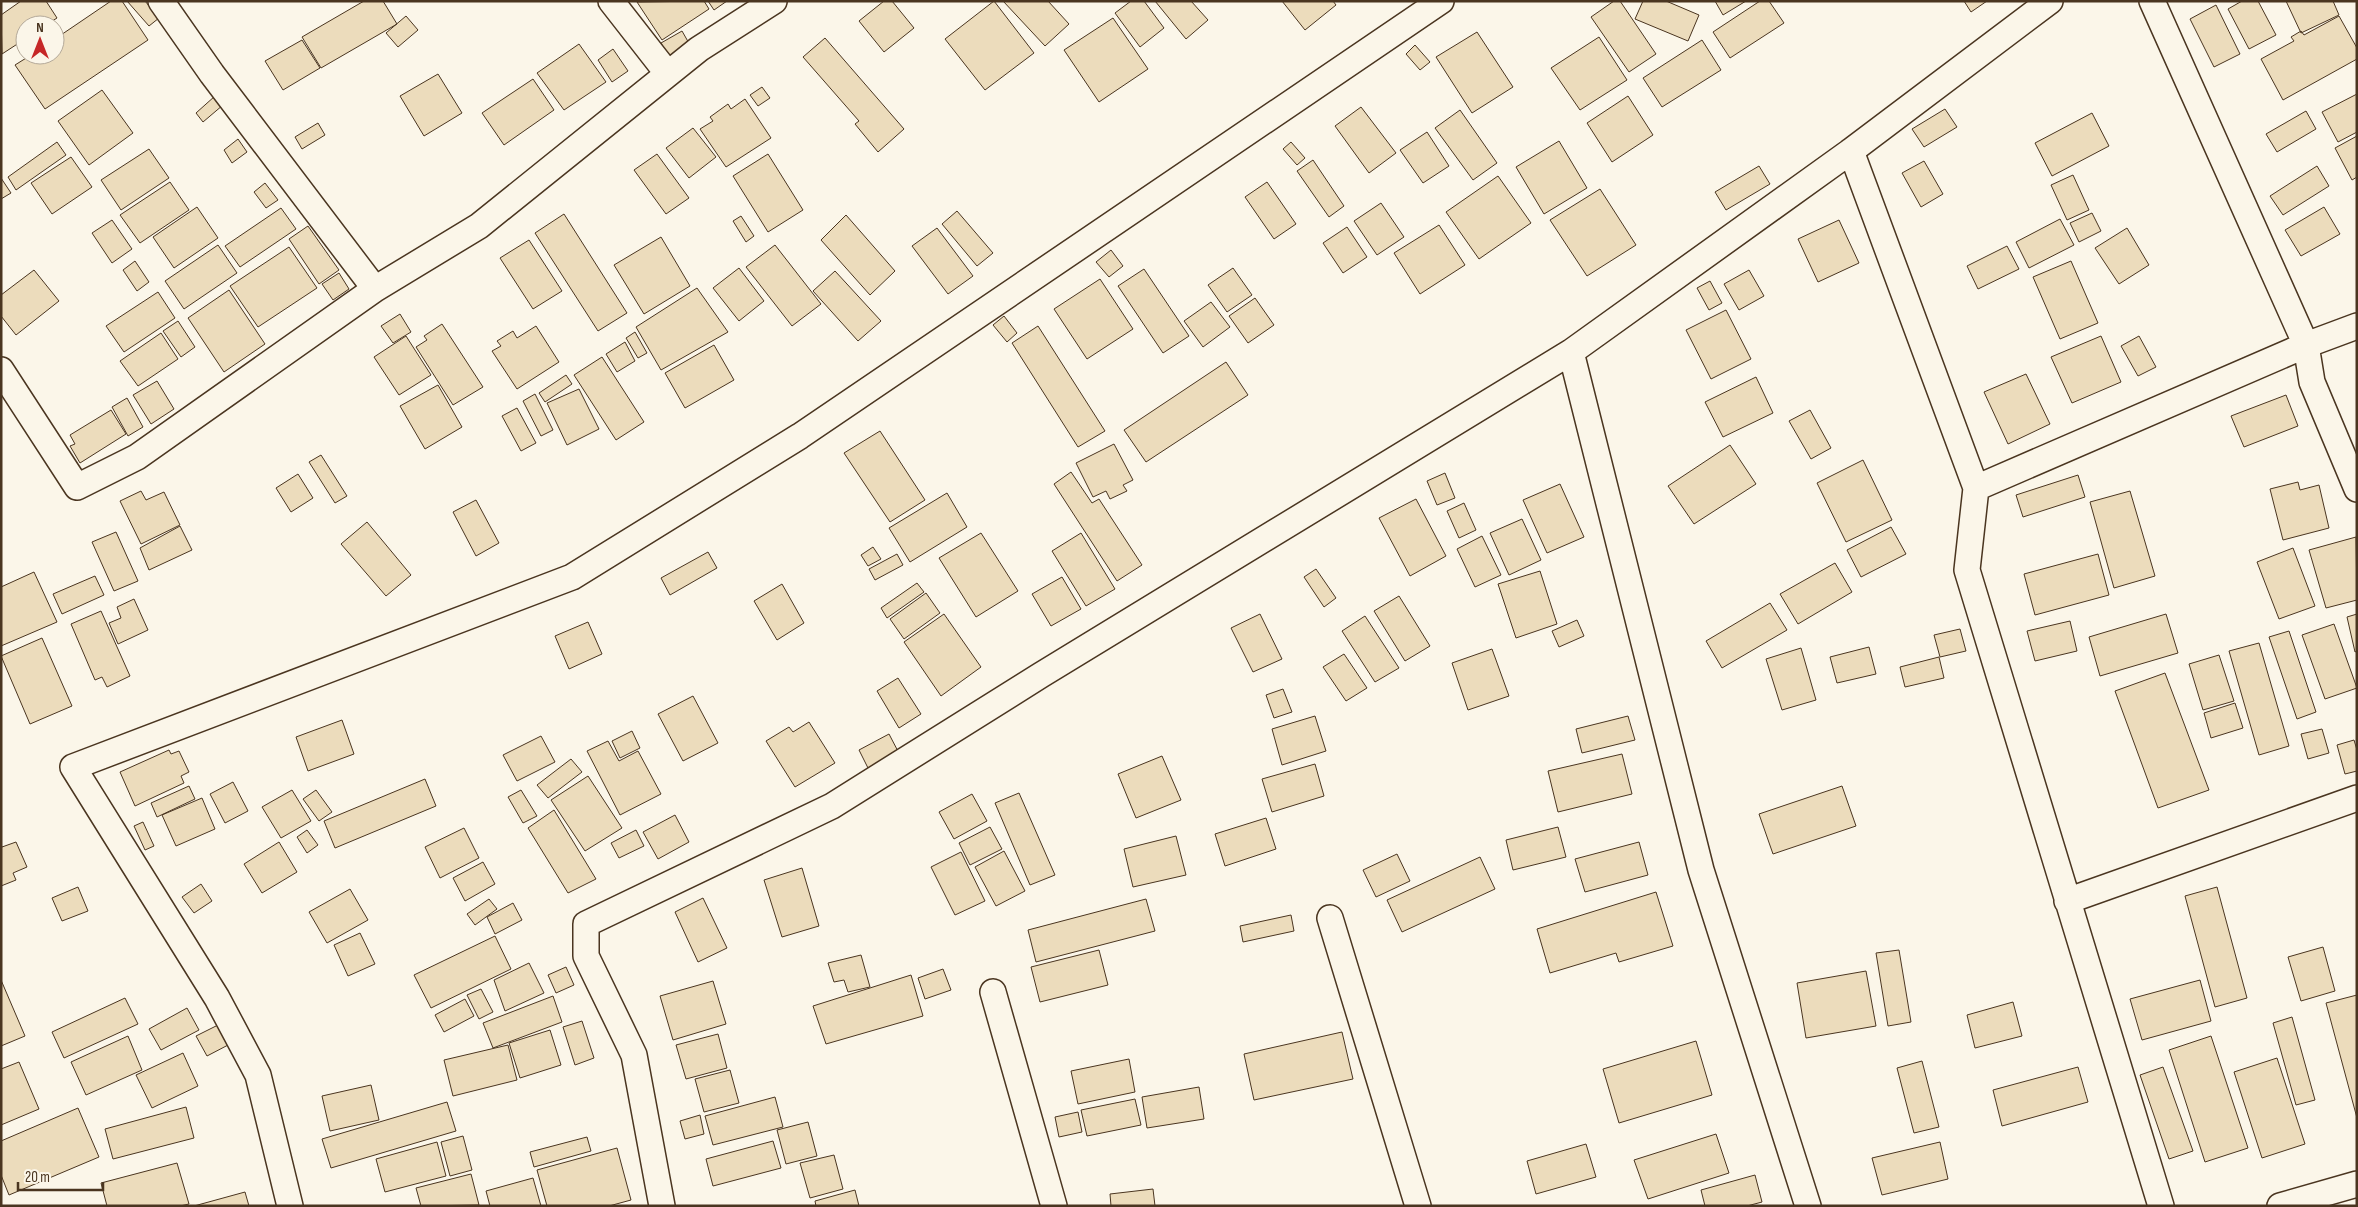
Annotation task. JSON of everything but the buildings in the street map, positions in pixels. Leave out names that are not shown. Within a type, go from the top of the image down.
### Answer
[{"type":"street","points":[[161,1],[212,74],[375,289]]},
{"type":"street","points":[[611,1],[668,74]]},
{"type":"street","points":[[1,370],[77,487],[137,457],[375,289],[479,226],[699,49],[774,1]]},
{"type":"street","points":[[290,1206],[258,1075],[216,998],[73,767],[572,577],[800,436],[1441,1]]},
{"type":"street","points":[[662,1206],[634,1055],[586,956],[586,924],[832,806],[1570,352],[1851,151],[2050,1]]},
{"type":"street","points":[[2152,1],[2306,345],[2312,382],[2357,489]]},
{"type":"street","points":[[1851,151],[1976,488],[1967,570],[2161,1206]]},
{"type":"street","points":[[1976,488],[2306,345],[2357,326]]},
{"type":"street","points":[[1570,352],[1701,870],[1808,1206]]},
{"type":"street","points":[[2067,901],[2357,798]]},
{"type":"street","points":[[1330,918],[1418,1206]]},
{"type":"street","points":[[993,992],[1054,1206]]},
{"type":"street","points":[[2280,1206],[2357,1184]]}]
